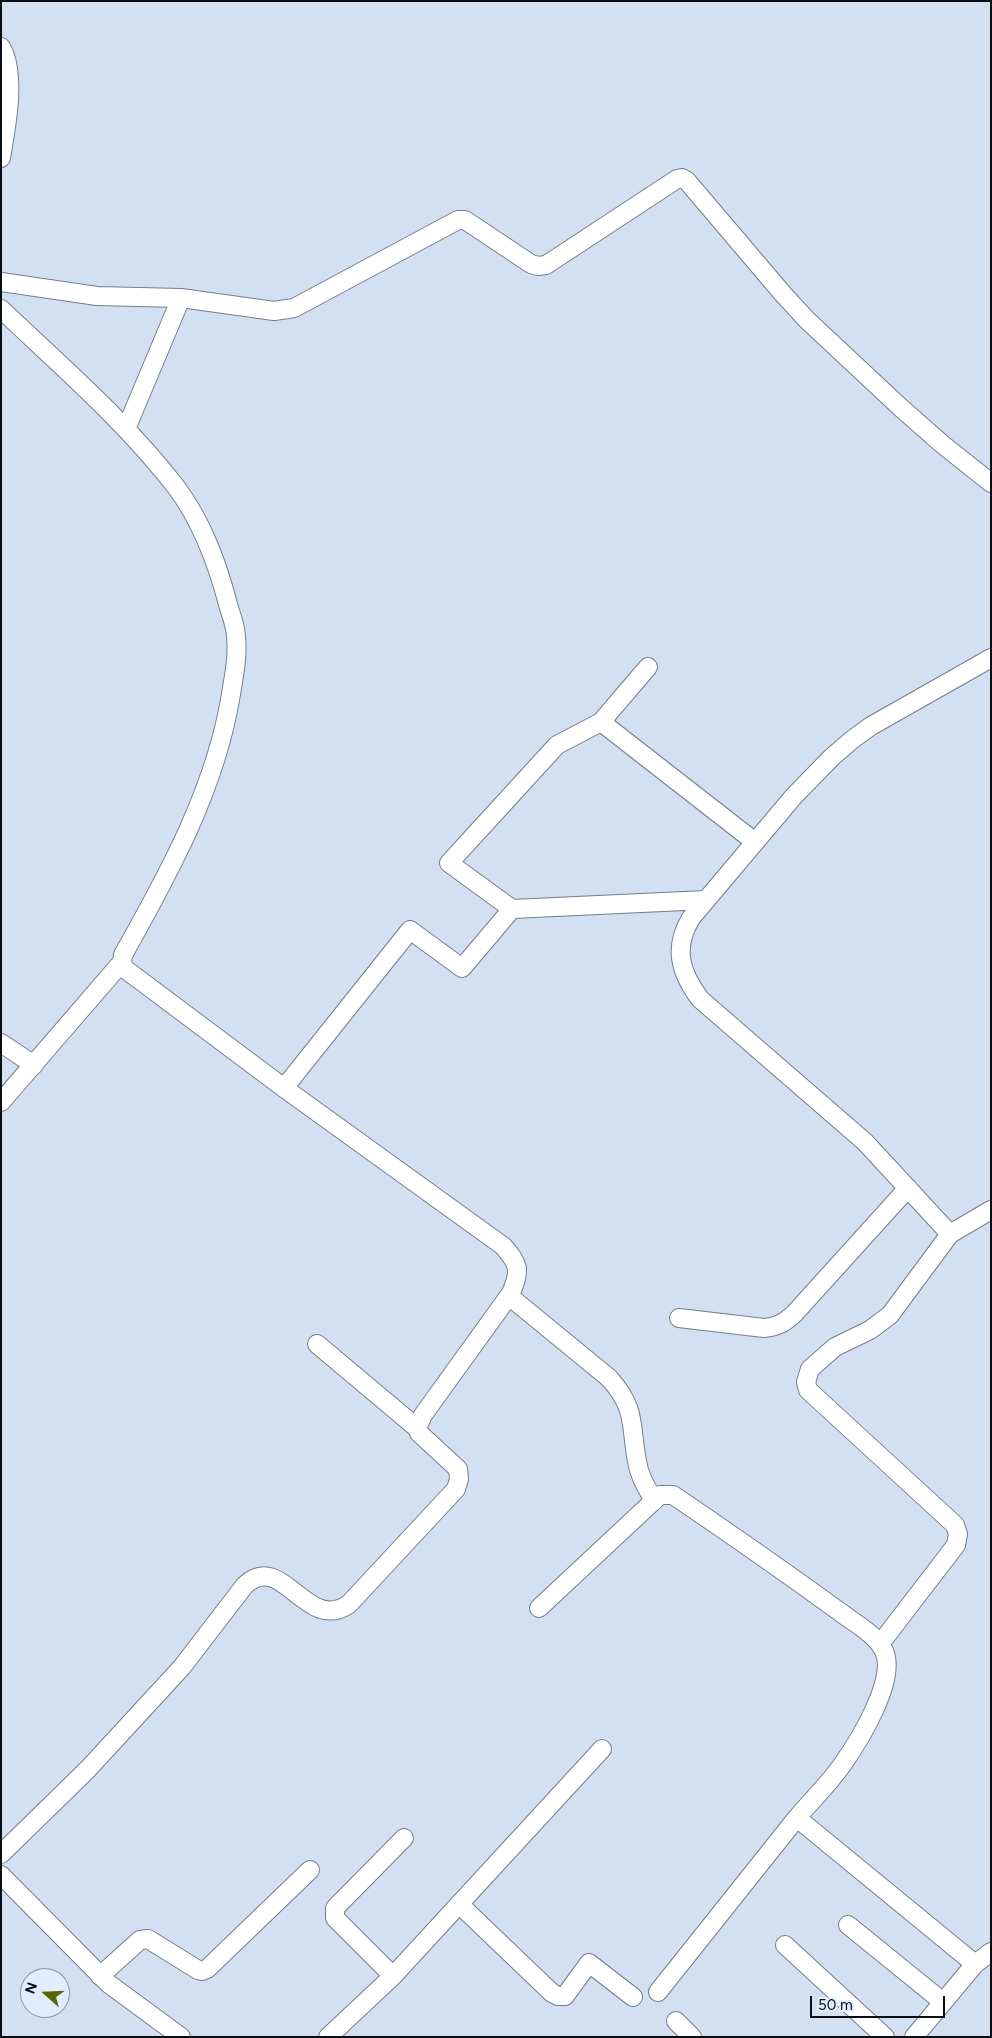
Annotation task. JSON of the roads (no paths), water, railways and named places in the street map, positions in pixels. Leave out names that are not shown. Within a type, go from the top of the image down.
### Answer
[{"type":"street","points":[[1,47],[8,71],[9,91],[1,158]]},
{"type":"street","points":[[1,282],[97,296],[181,298],[284,311],[294,308],[458,220],[465,220],[531,264],[538,266],[546,265],[682,178],[687,181],[806,320],[942,444],[991,482]]},
{"type":"street","points":[[126,429],[181,298]]},
{"type":"street","points":[[1,308],[126,429],[176,488],[204,536],[218,566],[236,635],[237,660],[224,733],[210,776],[173,864],[123,955],[122,962],[1,1102]]},
{"type":"street","points":[[950,1234],[865,1142],[700,999],[688,984],[683,971],[681,957],[684,930],[706,900],[794,796],[832,757],[871,726],[991,658]]},
{"type":"street","points":[[648,667],[601,722],[558,745],[449,863],[512,910],[706,900]]},
{"type":"street","points":[[601,722],[755,842]]},
{"type":"street","points":[[284,1088],[410,930],[462,968],[512,910]]},
{"type":"street","points":[[122,962],[126,969],[284,1088],[503,1246],[514,1258],[518,1273],[509,1296],[423,1415],[417,1428]]},
{"type":"street","points":[[1,1042],[34,1065]]},
{"type":"street","points":[[679,1318],[764,1328],[783,1324],[908,1188]]},
{"type":"street","points":[[880,1644],[956,1545],[958,1534],[955,1525],[808,1390],[807,1376],[810,1370],[835,1347],[870,1330],[890,1315],[950,1234],[991,1210]]},
{"type":"street","points":[[509,1296],[609,1378],[617,1387],[630,1412],[636,1462],[654,1500]]},
{"type":"street","points":[[1,1854],[88,1769],[182,1667],[252,1578],[260,1576],[276,1578],[320,1610],[335,1611],[349,1604],[456,1489],[459,1483],[458,1469],[419,1433],[417,1428],[317,1344]]},
{"type":"street","points":[[539,1608],[654,1500],[660,1495],[672,1495],[786,1572],[880,1644],[888,1658],[887,1670],[878,1701],[865,1727],[841,1766],[658,1992]]},
{"type":"street","points":[[328,2037],[393,1976],[602,1748]]},
{"type":"street","points":[[797,1818],[975,1964]]},
{"type":"street","points":[[393,1976],[335,1918],[334,1913],[335,1908],[404,1838]]},
{"type":"street","points":[[100,1976],[140,1940],[156,1942],[198,1970],[207,1970],[310,1870]]},
{"type":"street","points":[[1,1875],[100,1976],[117,1991],[181,2037]]},
{"type":"street","points":[[460,1904],[552,1993],[558,1996],[565,1996],[589,1963],[633,1996]]},
{"type":"street","points":[[848,1925],[943,2002]]},
{"type":"street","points":[[785,1945],[885,2037]]},
{"type":"street","points":[[914,2037],[975,1964],[991,1952]]},
{"type":"street","points":[[676,2021],[692,2037]]}]
